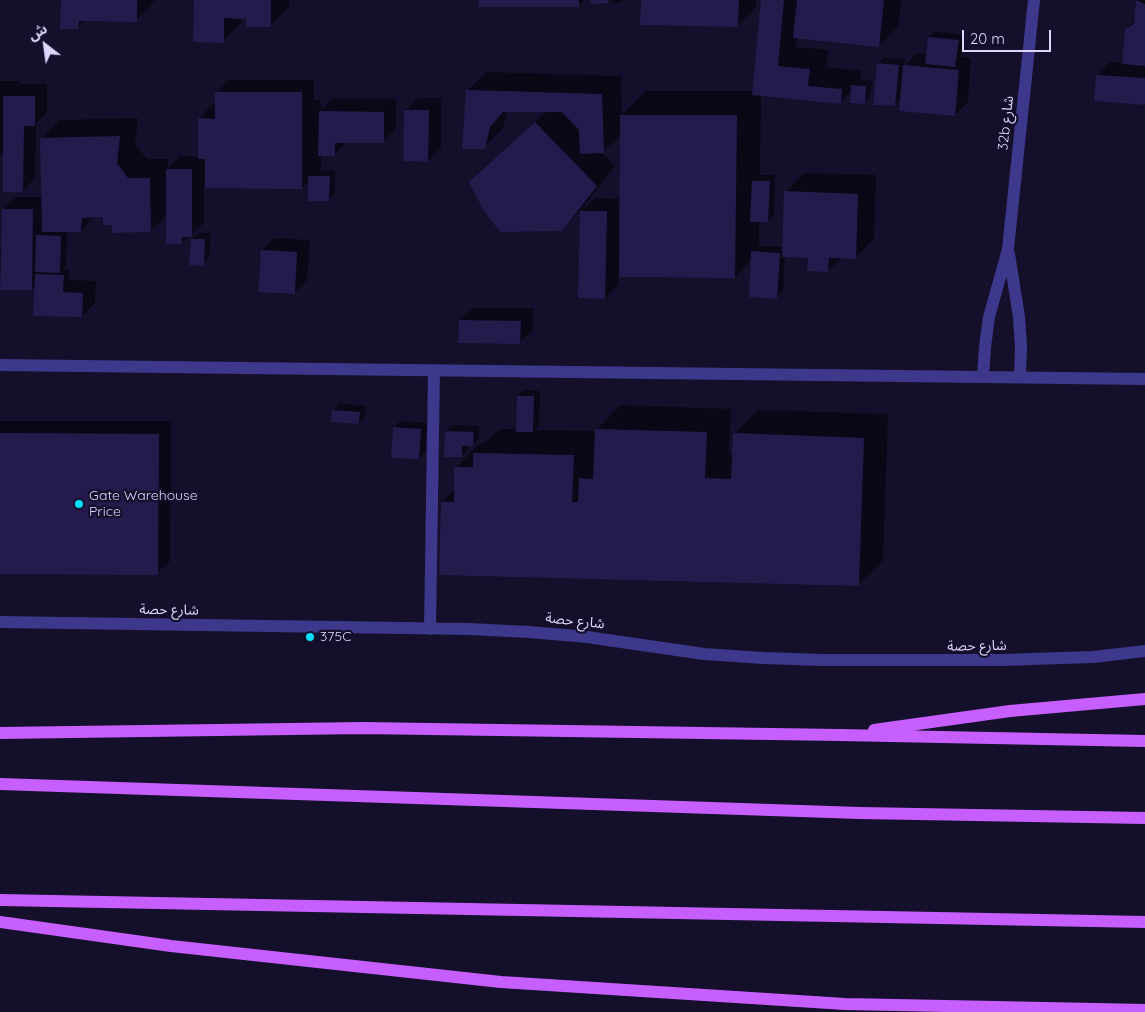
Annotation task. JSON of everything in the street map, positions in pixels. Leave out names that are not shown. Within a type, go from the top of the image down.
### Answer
[{"type":"main road","points":[[839,735],[1010,712],[1145,699]]},
{"type":"main road","points":[[0,733],[364,728],[1145,741]]},
{"type":"main road","points":[[0,784],[860,813],[1145,818]]},
{"type":"main road","points":[[0,900],[1145,922]]},
{"type":"main road","points":[[0,922],[171,946],[501,982],[845,1004],[1145,1010]]},
{"type":"street","name":"32b شارع","points":[[983,377],[989,317],[1008,249],[1034,0]]},
{"type":"street","name":"32b شارع","points":[[1008,249],[1019,317],[1020,377]]},
{"type":"street","points":[[0,365],[1145,379]]},
{"type":"street","points":[[430,629],[434,371]]},
{"type":"street","name":"شارع حصة","points":[[0,622],[528,632],[587,636],[704,654],[763,658],[913,661],[1002,660],[1093,657],[1145,651]]},
{"type":"building","points":[[61,0],[137,0],[137,22],[79,21],[78,29],[60,29]]},
{"type":"building","points":[[194,0],[271,0],[271,27],[246,27],[246,19],[224,18],[224,43],[193,42]]},
{"type":"building","points":[[479,0],[579,0],[579,7],[479,7]]},
{"type":"building","points":[[591,0],[608,0],[608,3],[591,4]]},
{"type":"building","points":[[641,0],[739,0],[738,27],[640,25]]},
{"type":"building","points":[[761,0],[784,0],[778,66],[810,69],[808,86],[842,89],[841,104],[752,95]]},
{"type":"building","points":[[797,0],[884,0],[879,47],[793,38]]},
{"type":"building","points":[[1136,0],[1145,4],[1145,66],[1122,64],[1125,29],[1134,24]]},
{"type":"building","points":[[928,37],[959,40],[955,67],[925,64]]},
{"type":"building","points":[[877,63],[899,65],[895,106],[873,105]]},
{"type":"building","points":[[903,65],[959,70],[955,116],[899,111]]},
{"type":"building","points":[[1096,75],[1145,78],[1145,105],[1094,101]]},
{"type":"building","points":[[851,85],[866,86],[865,104],[850,103]]},
{"type":"building","points":[[466,90],[602,94],[604,153],[580,154],[579,130],[562,112],[503,112],[490,127],[485,149],[462,149]]},
{"type":"building","points":[[215,92],[302,92],[302,189],[205,188],[205,159],[198,159],[198,118],[215,119]]},
{"type":"building","points":[[3,96],[35,96],[35,126],[24,126],[23,192],[3,192]]},
{"type":"building","points":[[404,110],[429,110],[428,162],[403,161]]},
{"type":"building","points":[[319,111],[384,112],[384,143],[335,143],[335,156],[318,156]]},
{"type":"building","points":[[620,115],[737,115],[735,278],[619,277]]},
{"type":"building","points":[[535,122],[597,186],[562,231],[500,232],[484,211],[469,182]]},
{"type":"building","points":[[120,136],[117,163],[128,178],[150,178],[151,232],[112,233],[112,225],[103,225],[103,217],[82,218],[81,232],[42,232],[40,138]]},
{"type":"building","points":[[166,169],[192,169],[192,237],[182,237],[182,244],[166,244]]},
{"type":"building","points":[[308,176],[330,176],[329,201],[308,201]]},
{"type":"building","points":[[752,181],[770,181],[768,222],[750,222]]},
{"type":"building","points":[[784,191],[858,194],[856,259],[829,258],[828,272],[807,271],[808,258],[782,257]]},
{"type":"building","points":[[2,209],[33,209],[32,290],[0,290]]},
{"type":"building","points":[[580,211],[607,211],[605,299],[578,298]]},
{"type":"building","points":[[36,235],[61,236],[60,273],[35,272]]},
{"type":"building","points":[[191,239],[205,239],[204,266],[189,265]]},
{"type":"building","points":[[261,250],[297,252],[295,294],[258,292]]},
{"type":"building","points":[[751,251],[780,253],[777,299],[749,297]]},
{"type":"building","points":[[35,274],[64,275],[63,292],[83,293],[82,317],[33,316]]},
{"type":"building","points":[[459,320],[521,321],[520,344],[458,343]]},
{"type":"building","points":[[517,396],[534,396],[533,432],[516,432]]},
{"type":"building","points":[[332,410],[360,412],[359,424],[331,422]]},
{"type":"building","points":[[393,427],[421,429],[419,459],[391,458]]},
{"type":"building","points":[[595,429],[707,432],[705,478],[731,479],[733,433],[864,438],[859,586],[439,575],[441,502],[454,502],[454,467],[473,467],[473,453],[574,455],[572,502],[578,502],[579,478],[593,479]]},
{"type":"building","points":[[445,431],[474,432],[473,446],[462,446],[462,457],[444,457]]},
{"type":"building","name":"Gate Warehouse Price","points":[[0,433],[159,434],[158,575],[0,574]]},
{"type":"place","name":"Gate Warehouse Price","points":[[79,504]]},
{"type":"place","name":"375C","points":[[310,637]]}]
